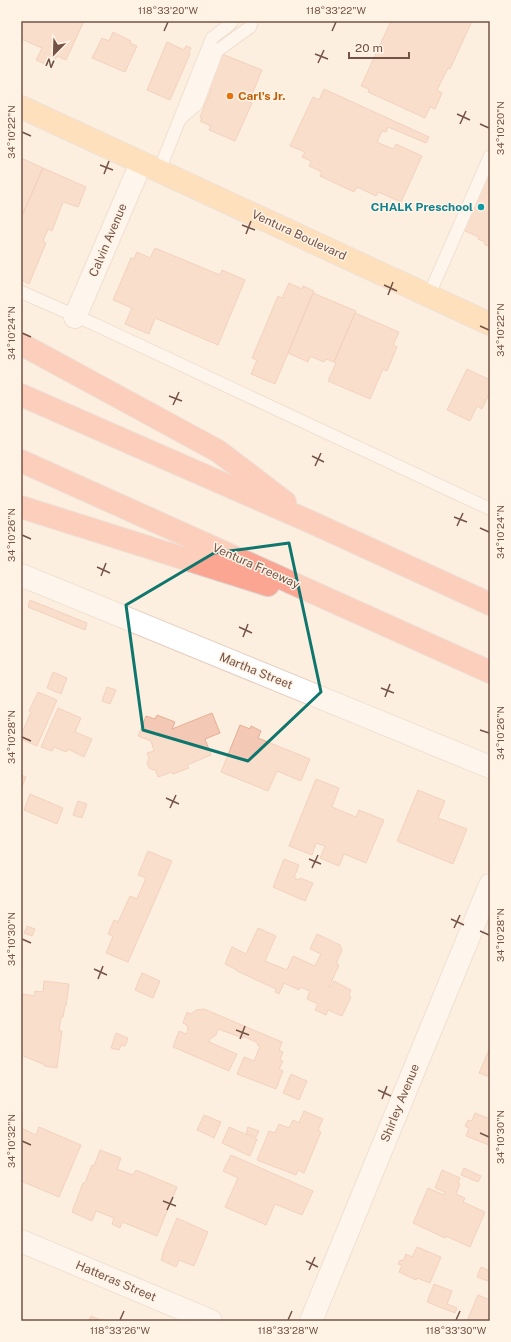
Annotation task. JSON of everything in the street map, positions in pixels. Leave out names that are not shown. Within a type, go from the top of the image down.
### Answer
[{"type":"highway","points":[[21,344],[218,451],[313,523]]},
{"type":"highway","points":[[21,395],[313,523],[490,604]]},
{"type":"highway","name":"Ventura Freeway","points":[[21,461],[490,672]]},
{"type":"highway","points":[[21,507],[363,614]]},
{"type":"main road","name":"Ventura Boulevard","points":[[21,107],[490,324]]},
{"type":"street","name":"Calvin Avenue","points":[[75,317],[150,167]]},
{"type":"street","name":"Martha Street","points":[[21,575],[490,767]]},
{"type":"street","name":"Shirley Avenue","points":[[312,1321],[490,885]]},
{"type":"street","name":"Hatteras Street","points":[[21,1241],[211,1321]]},
{"type":"lane","points":[[150,167],[179,120],[212,38],[232,21]]},
{"type":"lane","points":[[179,120],[197,104],[217,52],[250,27],[252,21]]},
{"type":"lane","points":[[429,295],[490,156]]},
{"type":"lane","points":[[21,292],[102,328],[490,509]]},
{"type":"highlighted area","points":[[289,543],[321,692],[248,761],[143,730],[126,605],[214,553]]},
{"type":"building","points":[[21,21],[84,21],[66,60],[57,56],[52,67],[36,60],[42,48],[21,39]]},
{"type":"building","points":[[391,21],[472,21],[450,69],[448,68],[437,90],[442,93],[435,109],[430,107],[425,118],[368,92],[369,89],[361,86]]},
{"type":"building","points":[[113,32],[131,41],[130,43],[137,46],[125,72],[92,58],[102,38],[109,41]]},
{"type":"building","points":[[167,42],[184,50],[186,46],[191,48],[189,52],[190,54],[170,100],[147,90]]},
{"type":"building","name":"Carl's Jr.","points":[[222,54],[262,70],[249,102],[252,103],[235,141],[209,130],[211,126],[200,121],[202,118],[200,117],[211,90],[208,89]]},
{"type":"building","points":[[324,89],[429,137],[426,143],[388,127],[386,132],[382,131],[377,142],[393,149],[396,144],[422,156],[401,202],[378,192],[376,196],[357,187],[354,192],[320,176],[322,172],[309,166],[311,161],[302,157],[305,152],[290,146],[313,97],[319,100]]},
{"type":"building","points":[[21,158],[43,168],[21,218]]},
{"type":"building","points":[[43,168],[86,187],[78,207],[63,202],[52,231],[48,229],[43,241],[46,243],[29,284],[21,280],[21,218]]},
{"type":"building","name":"CHALK Preschool","points":[[490,169],[490,247],[484,244],[485,242],[478,239],[479,237],[463,230]]},
{"type":"building","points":[[155,248],[220,275],[222,270],[245,280],[218,345],[155,318],[149,334],[125,324],[132,308],[113,300],[131,258],[134,259],[137,252],[150,258]]},
{"type":"building","points":[[289,283],[302,289],[303,286],[314,291],[275,384],[251,374],[257,360],[252,358],[278,296],[282,298]]},
{"type":"building","points":[[313,293],[356,311],[334,362],[326,359],[324,362],[310,356],[308,362],[288,353]]},
{"type":"building","points":[[355,313],[399,332],[393,345],[397,347],[387,371],[383,369],[370,399],[328,381],[336,363],[334,362]]},
{"type":"building","points":[[467,369],[490,380],[490,392],[482,409],[477,406],[470,421],[447,410]]},
{"type":"building","points":[[30,600],[87,623],[85,630],[28,607]]},
{"type":"building","points":[[53,672],[67,678],[61,694],[47,688]]},
{"type":"building","points":[[107,687],[116,690],[110,704],[102,701]]},
{"type":"building","points":[[38,692],[57,700],[37,746],[21,739],[21,735],[31,712],[29,711]]},
{"type":"building","points":[[58,708],[81,718],[75,732],[92,739],[84,757],[68,749],[66,752],[54,747],[52,751],[41,747]]},
{"type":"building","points":[[212,713],[220,733],[205,739],[211,755],[187,765],[189,768],[173,774],[172,772],[158,777],[155,769],[153,770],[149,768],[147,763],[149,759],[147,753],[154,751],[151,741],[138,736],[146,716],[155,719],[157,715],[175,722],[172,729]]},
{"type":"building","points":[[240,725],[250,729],[251,726],[261,731],[258,738],[310,759],[301,781],[277,771],[268,791],[221,772]]},
{"type":"building","points":[[21,775],[26,777],[21,789]]},
{"type":"building","points":[[316,779],[339,788],[332,807],[356,817],[359,810],[384,820],[366,863],[344,854],[339,866],[320,858],[325,846],[316,843],[312,855],[289,846]]},
{"type":"building","points":[[418,790],[445,801],[438,818],[467,829],[453,864],[397,841]]},
{"type":"building","points":[[30,794],[63,808],[57,824],[24,810]]},
{"type":"building","points":[[78,801],[87,804],[82,818],[73,815]]},
{"type":"building","points":[[148,851],[172,861],[128,962],[106,953],[113,936],[108,934],[114,920],[118,922],[130,896],[137,899],[146,878],[138,875]]},
{"type":"building","points":[[284,859],[299,865],[294,878],[299,880],[300,878],[313,883],[305,901],[273,887]]},
{"type":"building","points":[[27,926],[35,929],[32,936],[24,933]]},
{"type":"building","points":[[258,928],[276,936],[265,961],[287,970],[293,956],[315,966],[321,954],[310,949],[317,934],[340,945],[342,950],[336,964],[339,965],[329,987],[331,987],[334,981],[351,990],[349,995],[351,997],[342,1016],[328,1010],[326,1015],[315,1010],[318,1004],[307,999],[310,991],[300,987],[299,990],[284,983],[279,994],[275,992],[276,989],[225,964],[232,947],[246,954]]},
{"type":"building","points":[[142,973],[160,981],[153,998],[135,990]]},
{"type":"building","points":[[44,981],[69,984],[66,1006],[63,1017],[61,1017],[59,1031],[62,1031],[57,1068],[44,1066],[45,1065],[21,1055],[21,998],[22,999],[23,994],[34,996],[35,991],[43,992]]},
{"type":"building","points":[[204,1009],[282,1042],[279,1050],[283,1052],[280,1060],[283,1061],[279,1069],[283,1071],[276,1089],[237,1074],[244,1057],[254,1061],[260,1046],[257,1045],[258,1043],[243,1036],[243,1038],[218,1029],[216,1035],[210,1039],[209,1042],[237,1054],[229,1071],[173,1047],[179,1031],[186,1034],[188,1030],[187,1025],[183,1023],[187,1012],[191,1014],[196,1010]]},
{"type":"building","points":[[116,1033],[128,1038],[125,1046],[121,1045],[119,1050],[111,1048]]},
{"type":"building","points":[[490,1048],[490,1077],[479,1073]]},
{"type":"building","points":[[291,1074],[307,1081],[299,1100],[283,1093]]},
{"type":"building","points":[[304,1111],[323,1119],[318,1130],[321,1132],[304,1173],[298,1170],[296,1175],[257,1160],[269,1131],[275,1133],[279,1124],[289,1128],[293,1120],[299,1123]]},
{"type":"building","points":[[475,1113],[490,1119],[490,1148],[488,1147],[489,1145],[466,1136],[469,1128],[465,1126],[468,1120],[472,1121]]},
{"type":"building","points":[[204,1115],[221,1122],[214,1138],[197,1130]]},
{"type":"building","points":[[39,1127],[81,1145],[59,1197],[21,1181],[21,1128],[36,1135]]},
{"type":"building","points":[[229,1127],[257,1139],[250,1156],[222,1143]]},
{"type":"building","points":[[248,1127],[259,1131],[256,1137],[246,1133]]},
{"type":"building","points":[[100,1150],[121,1158],[117,1169],[133,1175],[136,1170],[177,1187],[157,1236],[122,1222],[120,1228],[112,1224],[114,1218],[96,1211],[92,1221],[72,1212],[83,1183],[85,1183],[92,1165],[94,1166]]},
{"type":"building","points":[[231,1155],[313,1191],[302,1215],[275,1204],[266,1225],[225,1207],[238,1178],[223,1171]]},
{"type":"building","points":[[464,1168],[481,1176],[478,1182],[461,1175]]},
{"type":"building","points":[[442,1170],[460,1178],[458,1183],[460,1184],[456,1194],[465,1198],[463,1202],[485,1212],[470,1247],[446,1236],[445,1238],[413,1223],[428,1188],[444,1195],[445,1192],[435,1188]]},
{"type":"building","points":[[177,1218],[208,1232],[194,1266],[179,1260],[176,1267],[161,1260]]},
{"type":"building","points":[[417,1247],[441,1257],[430,1283],[417,1278],[416,1280],[399,1272],[402,1265],[398,1264],[400,1260],[403,1261],[406,1254],[412,1257]]},
{"type":"building","points":[[481,1267],[490,1271],[488,1281],[477,1277]]},
{"type":"building","points":[[434,1284],[452,1291],[447,1304],[457,1308],[455,1313],[427,1302]]},
{"type":"building","points":[[478,1295],[490,1300],[490,1321],[467,1321]]},
{"type":"building","points":[[91,1316],[103,1321],[89,1321]]},
{"type":"place","name":"Carl's Jr.","points":[[230,96]]},
{"type":"place","name":"CHALK Preschool","points":[[481,207]]}]
